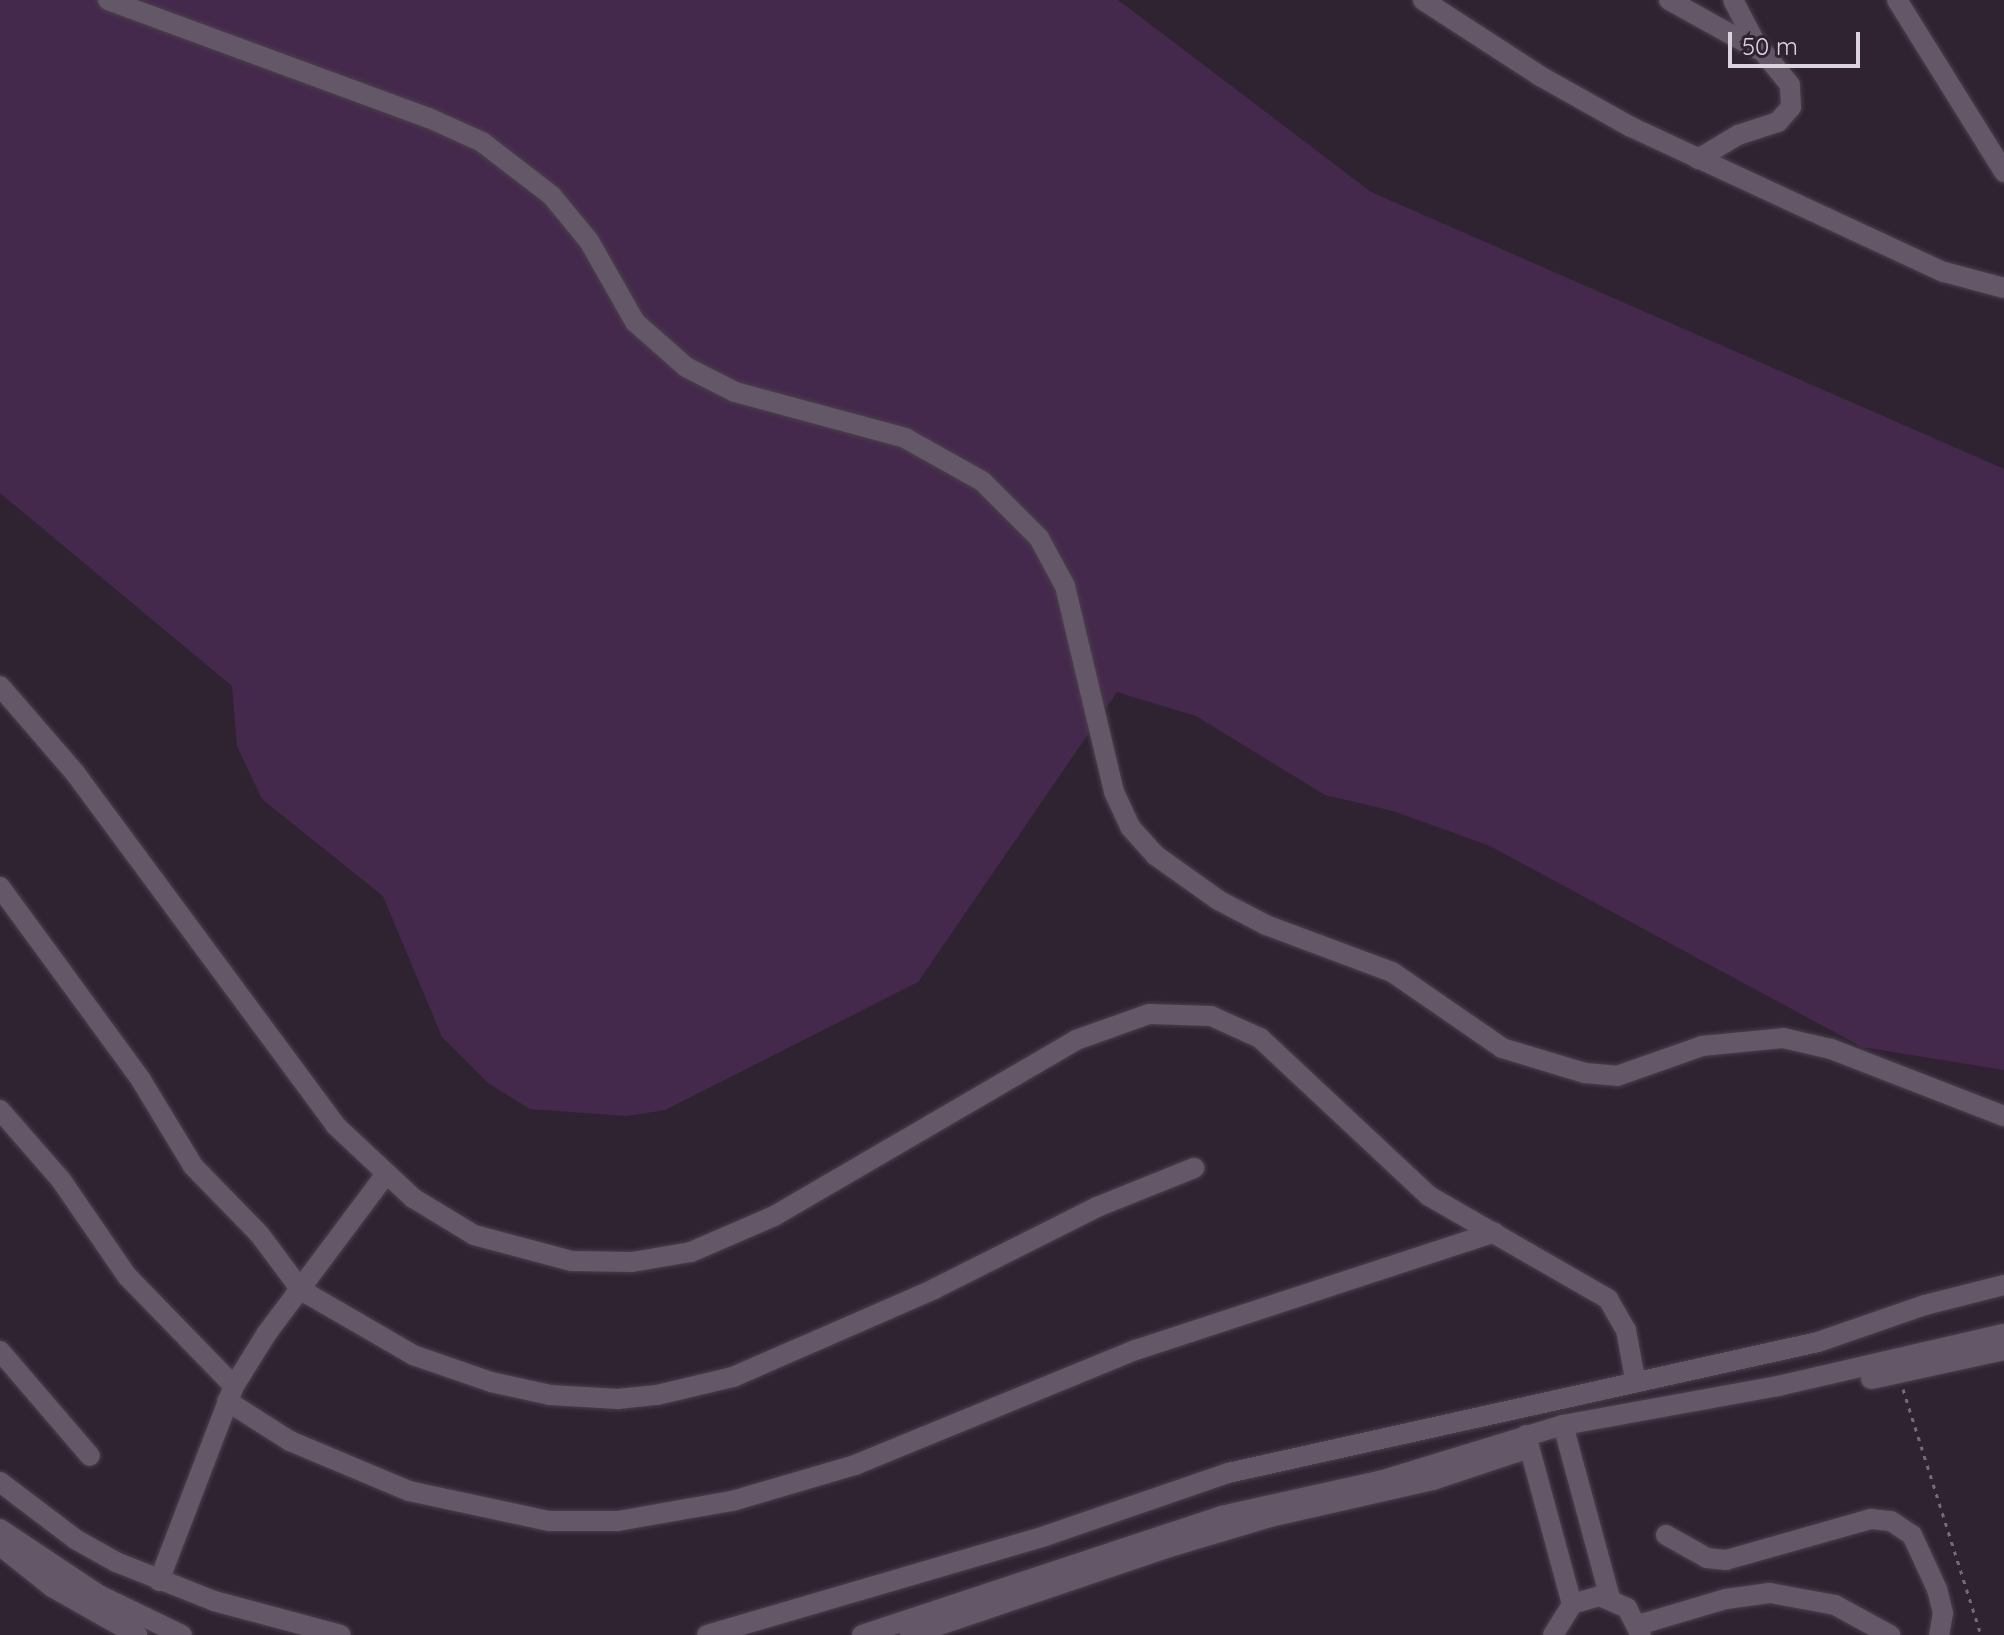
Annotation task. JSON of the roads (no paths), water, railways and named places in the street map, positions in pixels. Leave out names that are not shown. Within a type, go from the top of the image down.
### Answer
[{"type":"street","points":[[108,0],[482,142],[530,176],[572,218],[635,322],[686,367],[735,392],[905,438],[982,481],[1039,538],[1065,586],[1114,792],[1130,827],[1155,855],[1218,900],[1266,925],[1392,972],[1502,1048],[1585,1073],[1617,1076],[1702,1046],[1783,1038],[1831,1049],[2004,1116]]},
{"type":"street","points":[[1423,0],[1584,102],[1698,159],[1944,272],[2004,288]]},
{"type":"street","points":[[1669,0],[1761,51]]},
{"type":"street","points":[[1698,159],[1738,135],[1778,122],[1791,107],[1790,85],[1761,51],[1733,0]]},
{"type":"street","points":[[1897,0],[2004,172]]},
{"type":"street","points":[[0,686],[75,773],[335,1125],[386,1174],[443,1218],[508,1248],[572,1261],[662,1259],[748,1231],[1048,1053],[1126,1019],[1173,1012],[1211,1016],[1250,1031],[1318,1087],[1416,1186],[1608,1299],[1626,1330],[1635,1379]]},
{"type":"street","points":[[0,887],[141,1080],[193,1166],[260,1235],[301,1290],[398,1348],[459,1374],[579,1398],[657,1395],[733,1377],[934,1289],[1097,1207],[1194,1168]]},
{"type":"street","points":[[0,1110],[61,1180],[127,1276],[231,1393],[290,1441],[409,1491],[537,1519],[618,1521],[732,1501],[833,1473],[1136,1350],[1494,1232]]},
{"type":"street","points":[[159,1581],[231,1393],[386,1174]]},
{"type":"street","points":[[707,1635],[1045,1536],[1228,1473],[1635,1379],[1818,1342],[1925,1305],[2004,1285]]},
{"type":"street","points":[[862,1635],[1162,1533],[1270,1503],[1383,1480],[1565,1432],[2004,1334]]},
{"type":"street","points":[[1565,1432],[1899,1374],[2004,1350]]},
{"type":"street","points":[[0,1351],[90,1456]]},
{"type":"street","points":[[1565,1432],[1610,1598]]},
{"type":"street","points":[[1528,1441],[1572,1604]]},
{"type":"street","points":[[910,1635],[1170,1547],[1270,1517],[1418,1485],[1528,1441]]},
{"type":"street","points":[[0,1482],[75,1539],[159,1581],[341,1635]]},
{"type":"street","points":[[1666,1535],[1707,1558],[1726,1560],[1871,1519],[1891,1521],[1912,1535],[1937,1589],[1943,1613],[1939,1635]]},
{"type":"street","points":[[0,1529],[99,1595],[182,1635]]},
{"type":"street","points":[[0,1545],[52,1587],[137,1635]]},
{"type":"street","points":[[1553,1635],[1572,1604],[1590,1597],[1610,1598],[1627,1608],[1640,1630],[1726,1599],[1770,1593],[1835,1605],[1890,1635]]}]
